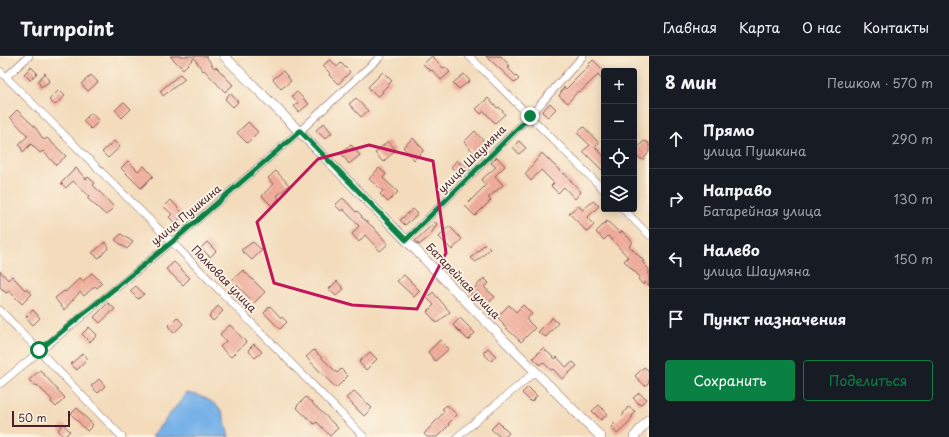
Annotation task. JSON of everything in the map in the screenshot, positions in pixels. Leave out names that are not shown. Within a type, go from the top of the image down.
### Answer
[{"type":"street","points":[[6,77],[29,56]]},
{"type":"street","name":"Батарейная улица","points":[[224,56],[300,131],[535,372],[601,437]]},
{"type":"street","name":"улица Пушкина","points":[[0,384],[39,350],[172,242],[300,131],[382,56]]},
{"type":"street","points":[[469,56],[601,187]]},
{"type":"street","name":"улица Шаумяна","points":[[406,240],[530,116],[583,56]]},
{"type":"street","name":"Полковая улица","points":[[0,71],[172,242],[364,437]]},
{"type":"street","points":[[626,212],[649,235]]},
{"type":"street","points":[[0,310],[122,437]]},
{"type":"street","points":[[457,437],[535,372]]},
{"type":"street","points":[[634,437],[649,419]]},
{"type":"highlighted area","points":[[369,145],[433,161],[446,253],[417,309],[352,305],[274,283],[257,222],[318,159]]},
{"type":"water","points":[[185,393],[207,399],[220,410],[226,423],[229,437],[151,437],[183,398]]},
{"type":"building","points":[[170,56],[206,56],[214,68],[216,67],[233,85],[225,92],[204,70],[203,71],[194,58],[183,69]]},
{"type":"building","points":[[432,56],[443,68],[445,67],[450,72],[441,80],[432,70],[430,71],[423,64]]},
{"type":"building","points":[[486,56],[501,56],[510,66],[508,68],[519,79],[515,83]]},
{"type":"building","points":[[330,59],[337,67],[341,63],[350,72],[338,84],[323,66]]},
{"type":"building","points":[[593,60],[601,68],[601,78],[598,75],[580,92],[578,91],[568,103],[559,96],[564,87],[566,89],[589,66],[588,65]]},
{"type":"building","points":[[31,67],[37,73],[30,80],[24,74]]},
{"type":"building","points":[[283,71],[291,81],[281,89],[273,79]]},
{"type":"building","points":[[383,72],[392,81],[378,97],[368,87]]},
{"type":"building","points":[[45,73],[49,82],[41,87],[38,81]]},
{"type":"building","points":[[180,74],[185,79],[163,96],[160,91]]},
{"type":"building","points":[[464,74],[470,81],[459,89],[453,83]]},
{"type":"building","points":[[91,75],[98,82],[88,91],[81,84]]},
{"type":"building","points":[[59,90],[65,96],[55,105],[49,100]]},
{"type":"building","points":[[297,92],[309,104],[299,112],[294,106],[298,103],[292,96]]},
{"type":"building","points":[[230,93],[238,102],[233,107],[225,99]]},
{"type":"building","points":[[356,98],[368,111],[361,117],[349,104]]},
{"type":"building","points":[[488,98],[505,114],[495,123],[484,111],[481,114],[476,109]]},
{"type":"building","points":[[124,102],[131,109],[122,118],[115,110]]},
{"type":"building","points":[[550,103],[556,109],[548,117],[542,112]]},
{"type":"building","points":[[17,110],[35,127],[44,140],[47,138],[66,156],[56,165],[43,151],[40,153],[31,144],[23,152],[19,144],[28,136],[10,117]]},
{"type":"building","points":[[91,113],[99,121],[91,129],[83,121]]},
{"type":"building","points":[[248,122],[258,132],[247,143],[237,133]]},
{"type":"building","points":[[324,123],[332,133],[325,139],[316,130]]},
{"type":"building","points":[[584,127],[599,143],[595,147],[601,153],[601,169],[583,151],[590,145],[577,133]]},
{"type":"building","points":[[475,131],[486,144],[475,154],[464,142]]},
{"type":"building","points":[[413,138],[424,150],[414,160],[403,147]]},
{"type":"building","points":[[114,141],[120,147],[108,158],[102,152]]},
{"type":"building","points":[[388,141],[396,150],[383,162],[375,153]]},
{"type":"building","points":[[519,141],[526,148],[519,154],[513,147]]},
{"type":"building","points":[[644,141],[649,143],[649,152],[643,160],[637,157],[637,149]]},
{"type":"building","points":[[351,145],[360,155],[349,164],[341,153]]},
{"type":"building","points":[[542,153],[563,174],[564,173],[581,192],[575,199],[564,187],[558,193],[551,186],[554,183],[541,170],[531,181],[525,174]]},
{"type":"building","points":[[497,157],[505,166],[495,176],[503,185],[488,198],[491,200],[475,216],[465,206],[486,185],[481,180],[496,167],[491,163]]},
{"type":"building","points":[[457,160],[465,169],[459,175],[451,167]]},
{"type":"building","points":[[128,161],[138,171],[144,166],[153,176],[141,188],[121,168]]},
{"type":"building","points":[[76,168],[86,179],[88,177],[95,183],[93,185],[114,207],[106,215],[87,198],[89,196],[73,181],[66,188],[61,183]]},
{"type":"building","points":[[379,168],[386,174],[383,178],[398,192],[388,202],[380,194],[383,191],[369,179]]},
{"type":"building","points":[[276,171],[289,185],[277,196],[279,198],[272,206],[262,196],[273,184],[268,178]]},
{"type":"building","points":[[343,198],[388,244],[380,251],[365,235],[359,242],[352,234],[359,226],[343,209],[341,211],[335,205]]},
{"type":"building","points":[[171,200],[184,215],[175,223],[169,217],[172,214],[164,207]]},
{"type":"building","points":[[593,201],[599,206],[587,218],[594,225],[587,232],[569,213],[578,206],[583,210]]},
{"type":"building","points":[[413,209],[418,214],[405,225],[400,220]]},
{"type":"building","points":[[607,221],[620,233],[622,231],[633,242],[629,246],[644,261],[642,262],[649,269],[649,286],[645,282],[643,285],[638,279],[640,277],[624,261],[628,257],[608,236],[604,240],[596,232]]},
{"type":"building","points":[[435,222],[437,224],[429,237],[419,245],[415,241]]},
{"type":"building","points":[[449,226],[462,239],[452,250],[439,237]]},
{"type":"building","points":[[121,234],[133,242],[127,249],[115,240]]},
{"type":"building","points":[[105,242],[109,247],[99,258],[92,253]]},
{"type":"building","points":[[207,242],[216,251],[210,257],[201,248]]},
{"type":"building","points":[[253,242],[262,250],[252,260],[241,250]]},
{"type":"building","points":[[485,244],[490,249],[476,262],[471,258]]},
{"type":"building","points":[[174,262],[190,278],[183,285],[166,269]]},
{"type":"building","points":[[243,270],[265,292],[254,303],[236,284],[235,286],[231,281]]},
{"type":"building","points":[[0,271],[8,280],[12,276],[25,290],[26,289],[32,294],[22,304],[9,291],[6,293],[0,287]]},
{"type":"building","points":[[92,273],[102,283],[97,288],[95,286],[84,296],[80,292],[64,310],[55,298],[64,291],[65,292],[80,278],[83,281]]},
{"type":"building","points":[[404,275],[420,291],[414,297],[397,281]]},
{"type":"building","points":[[484,278],[489,283],[484,287],[495,297],[485,306],[470,293]]},
{"type":"building","points":[[337,281],[344,289],[336,296],[329,289]]},
{"type":"building","points":[[136,286],[144,294],[138,299],[130,291]]},
{"type":"building","points":[[433,292],[450,312],[437,323],[427,312],[434,305],[427,298]]},
{"type":"building","points":[[108,303],[115,309],[100,323],[94,317]]},
{"type":"building","points":[[509,305],[516,312],[523,305],[532,314],[526,319],[535,328],[521,342],[503,325],[504,324],[497,317]]},
{"type":"building","points":[[218,306],[223,311],[213,321],[209,316]]},
{"type":"building","points":[[270,306],[287,322],[280,329],[264,313]]},
{"type":"building","points":[[33,310],[40,318],[33,325],[26,317]]},
{"type":"building","points":[[177,317],[183,324],[174,333],[168,326]]},
{"type":"building","points":[[460,318],[475,333],[468,340],[453,325]]},
{"type":"building","points":[[552,318],[558,323],[546,337],[538,332]]},
{"type":"building","points":[[230,325],[246,342],[231,357],[220,347],[226,341],[220,334]]},
{"type":"building","points":[[89,327],[97,335],[90,342],[82,334]]},
{"type":"building","points":[[440,340],[449,349],[435,361],[428,352]]},
{"type":"building","points":[[254,344],[262,352],[255,358],[248,350]]},
{"type":"building","points":[[488,348],[496,356],[491,361],[483,353]]},
{"type":"building","points":[[543,348],[555,359],[557,357],[566,367],[573,362],[577,366],[562,379],[553,369],[551,370],[543,362],[540,365],[533,358]]},
{"type":"building","points":[[314,350],[337,373],[341,369],[348,376],[336,388],[306,357]]},
{"type":"building","points":[[370,352],[377,359],[366,370],[359,362]]},
{"type":"building","points":[[83,353],[88,359],[77,370],[71,364]]},
{"type":"building","points":[[644,367],[649,371],[649,382],[645,386],[635,376]]},
{"type":"building","points":[[40,370],[65,398],[56,407],[51,402],[52,400],[37,385],[35,386],[29,380]]},
{"type":"building","points":[[99,379],[105,386],[98,393],[91,386]]},
{"type":"building","points":[[528,387],[537,396],[531,402],[522,393]]},
{"type":"building","points":[[354,391],[372,408],[364,416],[346,398]]},
{"type":"building","points":[[639,393],[647,399],[640,405],[633,398]]},
{"type":"building","points":[[306,397],[338,428],[330,436],[317,422],[314,424],[296,407]]},
{"type":"building","points":[[447,405],[457,415],[437,437],[427,437],[424,434],[445,411],[442,409]]},
{"type":"building","points":[[599,405],[608,414],[601,420],[592,411]]},
{"type":"building","points":[[628,407],[635,411],[629,423],[617,434],[611,427],[624,414]]},
{"type":"building","points":[[77,408],[93,425],[87,431],[71,414]]},
{"type":"building","points":[[498,422],[509,433],[505,437],[500,437],[491,429]]},
{"type":"building","points":[[63,424],[70,431],[64,437],[58,430]]},
{"type":"route","points":[[39,350],[172,242],[300,131],[406,240],[530,116]]}]
